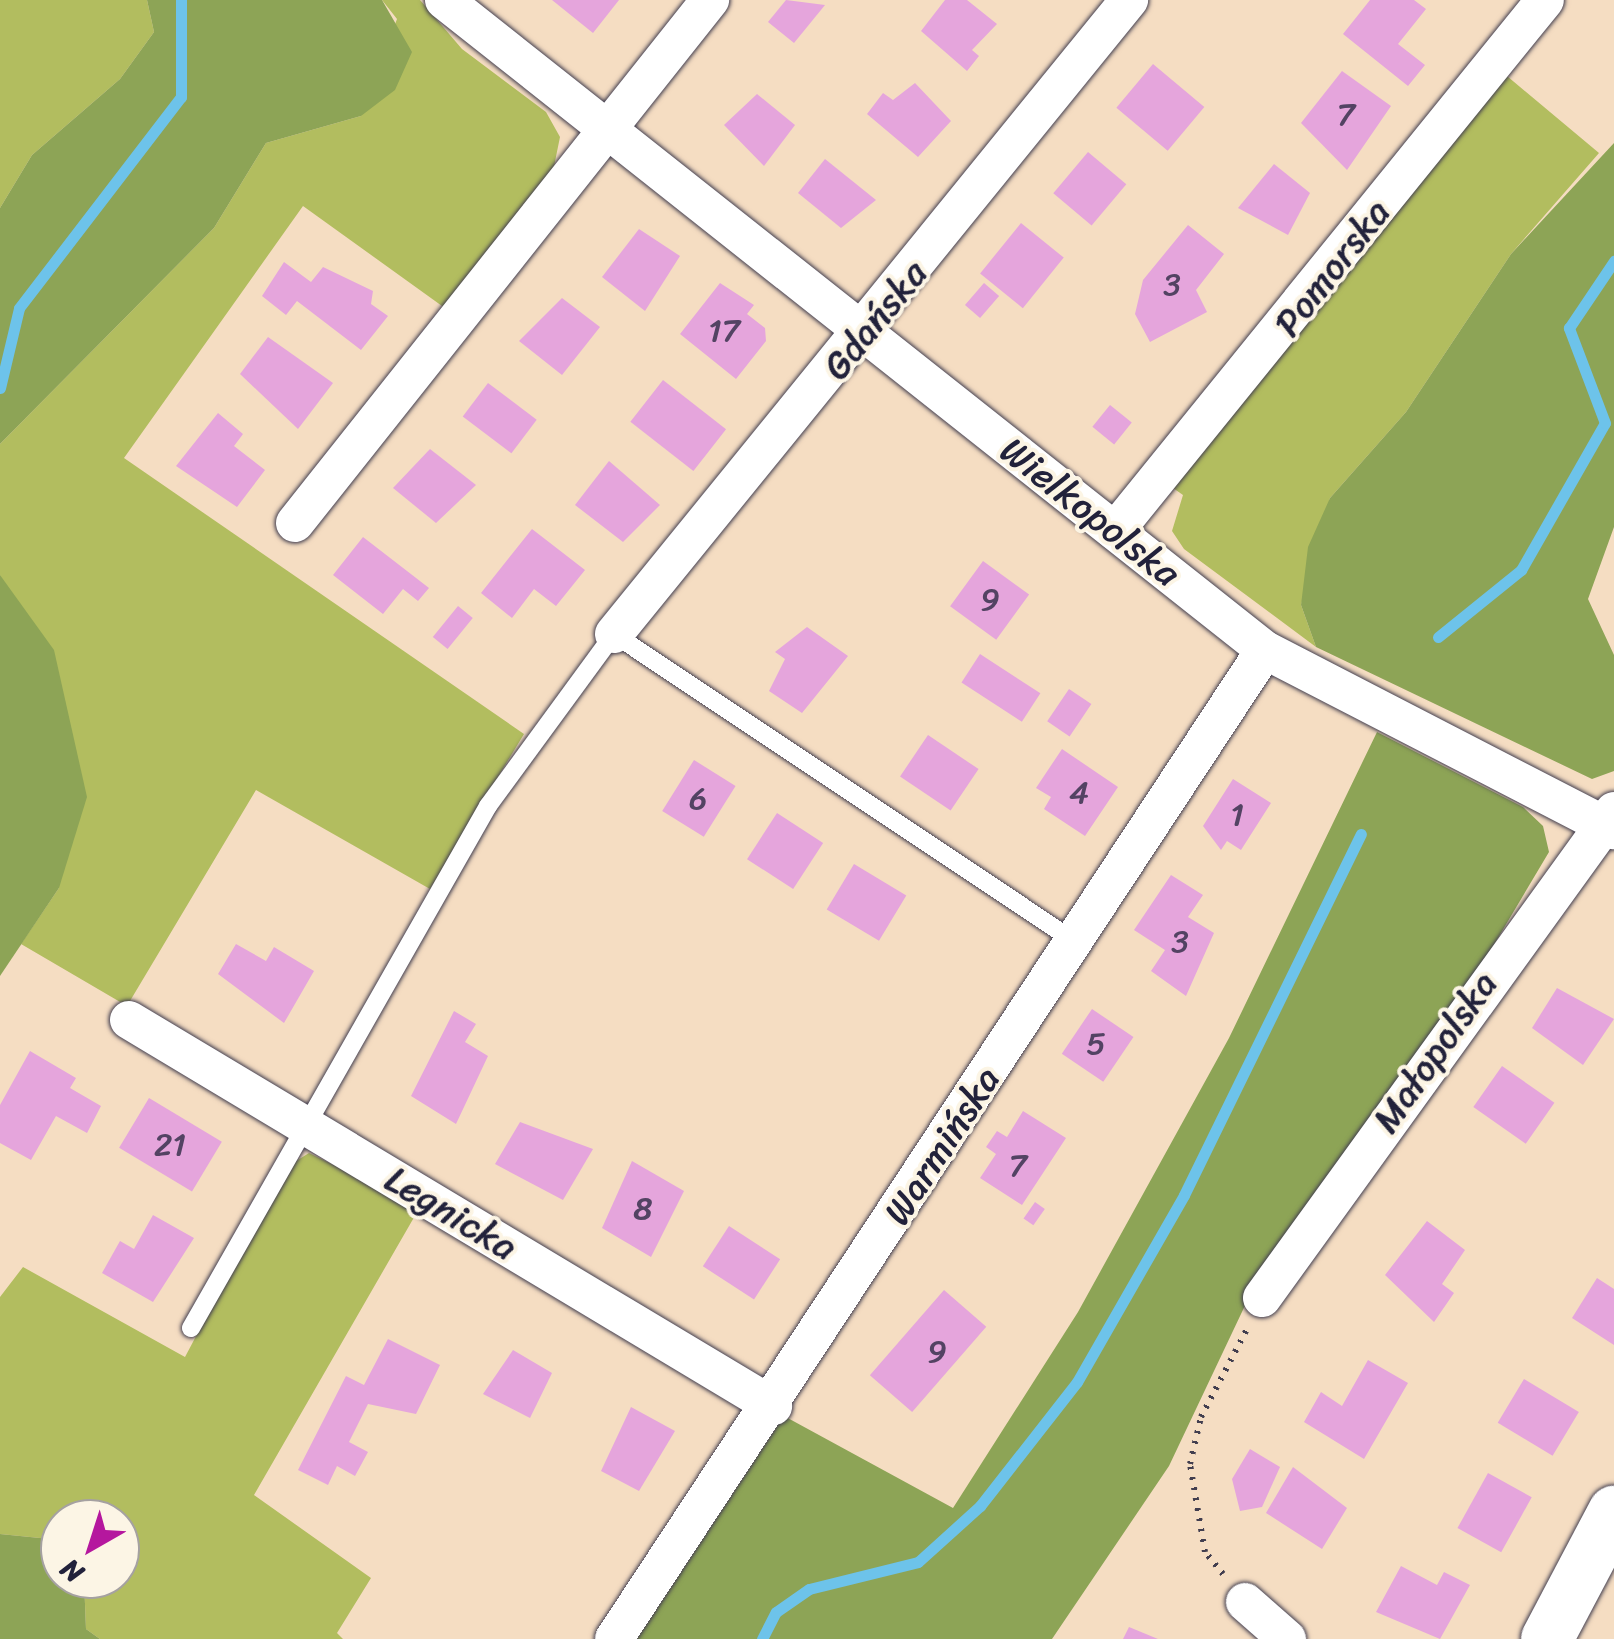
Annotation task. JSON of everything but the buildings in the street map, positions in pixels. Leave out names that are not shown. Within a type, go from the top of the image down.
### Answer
[{"type":"street","name":"Wielkopolska","points":[[444,0],[604,134],[1265,650],[1610,822]]},
{"type":"street","points":[[295,523],[710,0]]},
{"type":"street","name":"Gdańska","points":[[614,634],[865,334],[1129,0]]},
{"type":"street","name":"Pomorska","points":[[1115,531],[1545,0]]},
{"type":"street","name":"Warmińska","points":[[614,1639],[772,1406],[1265,650]]},
{"type":"street","name":"Małopolska","points":[[1262,1298],[1610,822]]},
{"type":"street","name":"Legnicka","points":[[129,1020],[772,1406]]},
{"type":"street","points":[[1547,1639],[1614,1512]]},
{"type":"street","points":[[1246,1602],[1286,1639]]},
{"type":"lane","points":[[191,1328],[302,1124],[497,792],[614,634],[1074,941]]},
{"type":"path","points":[[1246,1602],[1205,1552],[1190,1464],[1201,1417],[1262,1298]]},
{"type":"green space","points":[[0,0],[147,0],[154,32],[120,79],[32,155],[0,208]]},
{"type":"green space","points":[[147,0],[382,0],[412,52],[395,90],[361,116],[266,143],[214,228],[0,444],[0,208],[32,155],[120,79],[154,32]]},
{"type":"green space","points":[[382,0],[420,0],[462,49],[546,112],[560,137],[550,186],[449,311],[303,206],[124,458],[524,734],[430,889],[256,790],[127,1006],[21,944],[59,888],[0,575],[0,444],[214,228],[266,143],[361,116],[397,19]]},
{"type":"green space","points":[[1501,71],[1599,153],[1511,254],[1406,412],[1330,498],[1301,605],[1316,647],[1184,549],[1172,531],[1183,495],[1173,488]]},
{"type":"green space","points":[[1614,143],[1614,527],[1588,599],[1614,655],[1614,771],[1592,779],[1316,647],[1301,605],[1308,547],[1330,498],[1406,412],[1511,254]]},
{"type":"green space","points":[[0,575],[54,650],[87,797],[59,888],[0,976]]},
{"type":"green space","points":[[1377,732],[1523,807],[1543,826],[1549,852],[1470,985],[1250,1295],[1169,1466],[1052,1639],[637,1639],[784,1416],[953,1508],[1078,1312],[1229,1038]]},
{"type":"green space","points":[[309,1153],[420,1207],[254,1495],[371,1578],[337,1633],[343,1639],[100,1639],[86,1629],[85,1599],[140,1599],[140,1499],[40,1499],[40,1538],[0,1534],[0,1297],[23,1267],[185,1357],[285,1168]]},
{"type":"green space","points":[[0,1534],[40,1538],[40,1599],[85,1599],[86,1629],[100,1639],[0,1639]]},
{"type":"waterway","points":[[0,388],[19,308],[181,97],[181,0]]},
{"type":"waterway","points":[[1438,637],[1521,570],[1605,423],[1569,328],[1614,261]]},
{"type":"waterway","points":[[762,1639],[776,1612],[809,1589],[918,1562],[980,1506],[1077,1382],[1184,1195],[1361,834]]}]
